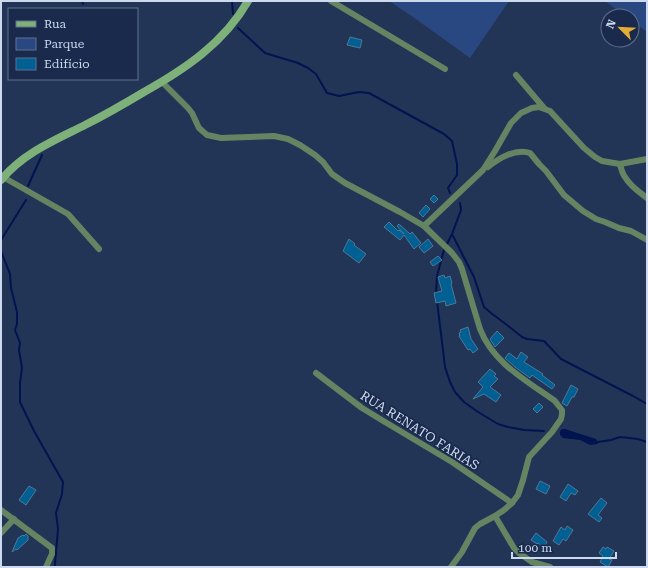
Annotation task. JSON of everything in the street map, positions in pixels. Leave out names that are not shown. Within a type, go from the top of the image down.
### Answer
[{"type":"main road","points":[[2,178],[22,160],[34,152],[109,113],[162,82],[195,59],[213,45],[229,28],[248,1]]},
{"type":"street","points":[[331,1],[445,69]]},
{"type":"street","points":[[516,74],[544,108]]},
{"type":"street","points":[[162,82],[188,108],[199,128],[207,135],[221,138],[274,136],[294,141],[315,155],[323,162],[332,174],[345,183],[424,226],[452,253],[459,262],[483,338],[489,348],[504,364],[558,404],[562,410],[562,417],[558,424],[529,457],[518,495],[512,503],[496,516],[475,528],[462,552],[451,567]]},
{"type":"street","points":[[483,170],[507,129],[518,115],[524,111],[539,107],[547,109],[553,114],[584,148],[602,161],[620,164],[647,159]]},
{"type":"street","points":[[424,226],[483,170],[498,159],[522,152],[530,153],[564,195],[583,211],[596,219],[631,232],[647,240]]},
{"type":"street","points":[[620,164],[627,180],[647,198]]},
{"type":"street","points":[[2,178],[68,214],[99,249]]},
{"type":"street","name":"RUA RENATO FARIAS","points":[[316,373],[380,420],[452,462],[512,503]]},
{"type":"street","points":[[1,510],[52,548],[52,554],[46,567]]},
{"type":"street","points":[[496,516],[514,548],[520,554],[532,562],[550,567]]},
{"type":"street","points":[[1,533],[14,519]]},
{"type":"green space","points":[[389,1],[509,1],[470,58]]},
{"type":"green space","points":[[605,1],[647,1],[647,32],[640,27],[640,8],[614,8]]},
{"type":"shaded area","points":[[562,429],[596,439],[598,444],[590,445],[580,440],[563,438],[560,435],[560,431]]},
{"type":"building","points":[[350,37],[362,40],[360,48],[347,45]]},
{"type":"building","points":[[434,195],[438,199],[434,203],[430,199]]},
{"type":"building","points":[[426,205],[430,209],[423,217],[419,213]]},
{"type":"building","points":[[389,222],[398,231],[399,230],[404,234],[397,226],[399,224],[410,234],[412,232],[421,243],[414,249],[404,235],[400,240],[384,227]]},
{"type":"building","points":[[349,239],[366,254],[359,263],[343,251]]},
{"type":"building","points":[[428,239],[433,246],[424,253],[419,247]]},
{"type":"building","points":[[438,256],[442,260],[433,266],[430,262]]},
{"type":"building","points":[[444,275],[445,278],[450,276],[456,303],[446,306],[445,301],[436,303],[434,293],[442,291],[438,277]]},
{"type":"building","points":[[468,327],[471,339],[478,349],[473,353],[470,349],[468,350],[459,336],[459,333],[461,332],[460,330]]},
{"type":"building","points":[[497,331],[504,338],[495,347],[490,339]]},
{"type":"building","points":[[521,352],[528,357],[524,362],[543,374],[542,375],[555,385],[552,389],[532,375],[530,378],[505,358],[509,353],[517,359]]},
{"type":"building","points":[[490,369],[496,374],[494,376],[498,379],[490,387],[501,395],[496,402],[484,394],[473,399],[483,387],[478,382]]},
{"type":"building","points":[[571,385],[578,389],[567,406],[562,403]]},
{"type":"building","points":[[539,403],[543,407],[537,413],[533,409]]},
{"type":"building","points":[[540,481],[550,486],[546,494],[536,489]]},
{"type":"building","points":[[568,484],[578,491],[575,495],[571,493],[566,501],[560,497]]},
{"type":"building","points":[[29,486],[36,490],[26,505],[19,500]]},
{"type":"building","points":[[601,498],[607,503],[598,515],[602,518],[599,522],[588,514]]},
{"type":"building","points":[[567,526],[573,530],[566,541],[563,539],[559,545],[553,541],[561,527],[565,530]]},
{"type":"building","points":[[536,533],[547,542],[544,547],[531,540]]},
{"type":"building","points":[[26,534],[28,536],[28,540],[17,550],[16,549],[12,552],[18,538]]},
{"type":"building","points":[[603,547],[606,549],[607,547],[614,551],[609,559],[612,560],[608,567],[600,562],[603,556],[599,553]]},
{"type":"waterway","points":[[232,1],[233,14]]},
{"type":"waterway","points":[[238,28],[265,53],[298,63],[308,68],[316,74],[327,93],[339,96],[359,92],[369,93],[444,134],[452,141],[457,164],[457,175],[448,188],[450,193]]},
{"type":"waterway","points":[[28,186],[42,155]]},
{"type":"waterway","points":[[1,240],[26,200]]},
{"type":"waterway","points":[[460,203],[461,210],[452,234],[474,277],[484,307],[522,337],[544,341],[561,359],[647,404]]},
{"type":"waterway","points":[[447,244],[452,234]]},
{"type":"waterway","points":[[436,294],[437,276],[444,250]]},
{"type":"waterway","points":[[1,251],[10,274],[11,288],[17,312],[17,324],[15,330],[20,343],[19,350],[22,368],[20,402],[34,431],[63,482],[62,494],[56,513],[58,529],[55,567]]},
{"type":"waterway","points":[[437,301],[445,367],[455,392],[464,402],[498,424],[524,430],[544,431]]},
{"type":"waterway","points":[[598,442],[620,437],[638,439],[647,442]]}]
